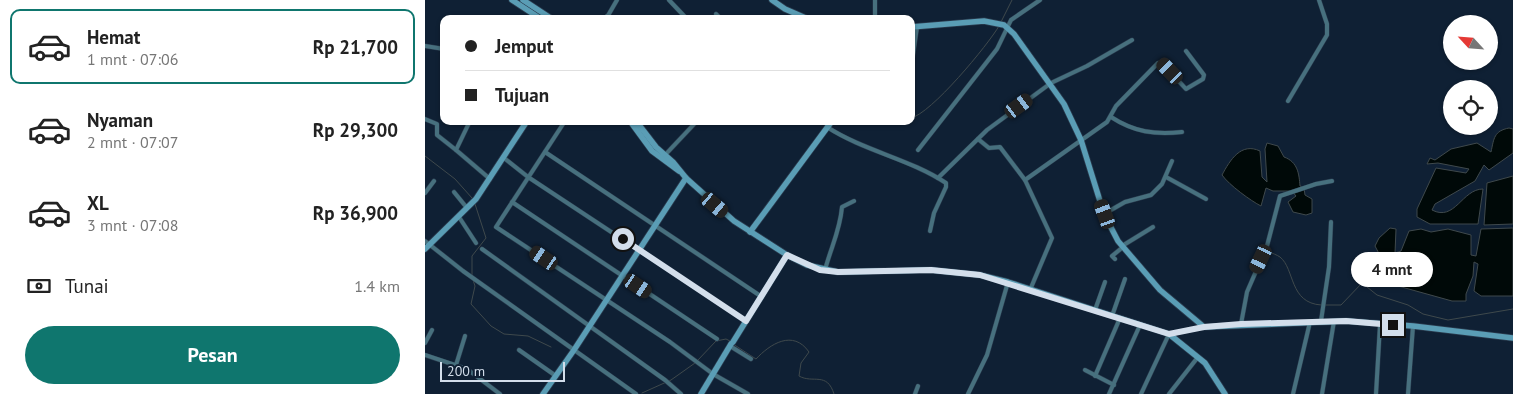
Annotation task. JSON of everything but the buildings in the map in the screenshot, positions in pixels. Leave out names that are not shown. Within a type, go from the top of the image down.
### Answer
[{"type":"street","points":[[512,0],[535,15]]},
{"type":"street","points":[[523,0],[546,15]]},
{"type":"street","points":[[609,15],[617,0]]},
{"type":"street","points":[[669,0],[683,15]]},
{"type":"street","points":[[875,0],[875,15]]},
{"type":"street","points":[[918,150],[993,54],[1006,27],[1014,18],[1039,0]]},
{"type":"street","points":[[1288,101],[1327,35],[1327,24],[1319,0]]},
{"type":"street","points":[[776,1],[797,15]]},
{"type":"street","points":[[915,27],[951,23],[995,22],[1006,27],[1026,48],[1064,104],[1081,140],[1105,214],[1122,246],[1160,290],[1204,327]]},
{"type":"street","points":[[938,178],[993,125],[1051,83],[1087,66],[1132,40]]},
{"type":"street","points":[[425,46],[440,48]]},
{"type":"street","points":[[1025,180],[1107,122],[1116,106],[1158,63],[1162,63],[1186,89],[1203,79],[1204,75],[1186,51]]},
{"type":"street","points":[[1111,117],[1123,124],[1147,133],[1182,132]]},
{"type":"street","points":[[425,119],[437,124],[437,135],[490,179]]},
{"type":"street","points":[[456,150],[468,125]]},
{"type":"street","points":[[525,125],[490,179],[467,208],[426,245],[636,394]]},
{"type":"street","points":[[562,125],[496,227],[607,300],[713,374],[748,394]]},
{"type":"street","points":[[633,125],[652,151],[670,166],[681,172]]},
{"type":"street","points":[[639,125],[686,178],[750,232],[787,255],[825,270],[856,272],[931,270],[980,275],[1008,282],[1169,334],[1211,370],[1225,394]]},
{"type":"street","points":[[665,155],[693,125]]},
{"type":"street","points":[[750,232],[827,127],[864,148],[938,178],[947,185],[934,213],[929,231]]},
{"type":"street","points":[[978,138],[989,148],[1000,147],[1025,180],[1052,238],[1030,290]]},
{"type":"street","points":[[545,152],[762,296]]},
{"type":"street","points":[[504,158],[529,177],[746,321]]},
{"type":"street","points":[[1105,214],[1125,202],[1151,195],[1166,177],[1172,161]]},
{"type":"street","points":[[1166,177],[1206,199]]},
{"type":"street","points":[[543,394],[590,326],[686,178]]},
{"type":"street","points":[[425,193],[434,181]]},
{"type":"street","points":[[1241,324],[1247,292],[1267,246],[1279,198],[1287,192],[1332,181]]},
{"type":"street","points":[[454,192],[467,208]]},
{"type":"street","points":[[825,270],[832,244],[841,225],[842,206],[854,201]]},
{"type":"street","points":[[512,202],[717,339]]},
{"type":"street","points":[[459,217],[476,243]]},
{"type":"street","points":[[1321,321],[1329,268],[1331,222]]},
{"type":"street","points":[[1115,259],[1112,256],[1122,246],[1153,226]]},
{"type":"street","points":[[482,249],[665,380],[670,387],[681,394]]},
{"type":"street","points":[[701,394],[787,255]]},
{"type":"street","points":[[1112,316],[1125,279]]},
{"type":"street","points":[[968,394],[987,355],[1008,282]]},
{"type":"street","points":[[1095,310],[1105,282]]},
{"type":"street","points":[[1095,376],[1119,318]]},
{"type":"street","points":[[1169,334],[1204,327],[1321,321],[1413,326],[1513,338]]},
{"type":"street","points":[[1293,394],[1310,322]]},
{"type":"street","points":[[1322,394],[1334,322]]},
{"type":"street","points":[[1109,394],[1140,325]]},
{"type":"street","points":[[1376,394],[1379,325]]},
{"type":"street","points":[[1408,394],[1413,326]]},
{"type":"street","points":[[425,343],[432,330]]},
{"type":"street","points":[[1141,394],[1169,334]]},
{"type":"street","points":[[456,365],[465,336]]},
{"type":"street","points":[[731,344],[751,359]]},
{"type":"street","points":[[519,350],[556,377]]},
{"type":"street","points":[[425,354],[471,372],[500,394]]},
{"type":"street","points":[[1169,394],[1198,357]]},
{"type":"street","points":[[1085,370],[1113,384]]},
{"type":"street","points":[[915,394],[918,386]]},
{"type":"shaded area","points":[[1504,129],[1513,129],[1513,153],[1489,170],[1484,165],[1475,181],[1435,204],[1432,210],[1440,213],[1447,212],[1469,194],[1483,189],[1478,224],[1430,224],[1417,217],[1417,209],[1436,168],[1466,173],[1469,169],[1438,163],[1427,164],[1430,158],[1435,160],[1451,149],[1477,143],[1491,152],[1495,136]]},
{"type":"shaded area","points":[[1267,143],[1278,146],[1284,157],[1295,165],[1300,186],[1304,188],[1305,195],[1312,199],[1312,213],[1306,215],[1293,212],[1288,202],[1296,196],[1292,191],[1273,191],[1266,188],[1261,206],[1240,192],[1222,175],[1237,154],[1247,149],[1253,149],[1260,151],[1262,177],[1267,182],[1265,149]]},
{"type":"shaded area","points":[[1513,176],[1513,224],[1484,225],[1487,183]]},
{"type":"shaded area","points":[[1390,228],[1396,229],[1395,253],[1401,251],[1409,231],[1421,229],[1431,232],[1448,229],[1471,235],[1471,255],[1476,256],[1481,229],[1513,228],[1513,296],[1481,296],[1474,291],[1478,264],[1474,262],[1473,276],[1466,294],[1466,301],[1452,301],[1398,286],[1394,279],[1400,257],[1397,256],[1384,263],[1375,246],[1379,238]]},
{"type":"waterway","points":[[1001,22],[1012,0]]},
{"type":"waterway","points":[[915,116],[932,105],[945,92],[972,62],[999,26]]},
{"type":"waterway","points":[[425,156],[455,179],[472,198]]},
{"type":"waterway","points":[[472,276],[472,256],[486,238],[475,204]]},
{"type":"waterway","points":[[1269,252],[1280,257],[1285,262],[1294,285],[1303,298],[1311,303],[1321,305]]},
{"type":"waterway","points":[[473,280],[475,286],[471,304],[491,326],[504,334],[528,336],[551,347]]},
{"type":"waterway","points":[[1325,305],[1341,305],[1362,283],[1377,295],[1408,305],[1423,314],[1448,320],[1513,309]]},
{"type":"waterway","points":[[698,360],[716,341],[726,339],[730,341]]},
{"type":"waterway","points":[[733,344],[756,359],[775,344],[782,341],[796,341],[809,352],[801,363],[799,376],[824,380],[831,387],[834,394]]},
{"type":"waterway","points":[[642,393],[671,380],[695,363]]},
{"type":"route","points":[[623,239],[746,321],[787,255],[820,270],[838,272],[931,270],[980,275],[1008,282],[1169,334],[1204,327],[1241,324],[1346,321],[1393,325]]}]
